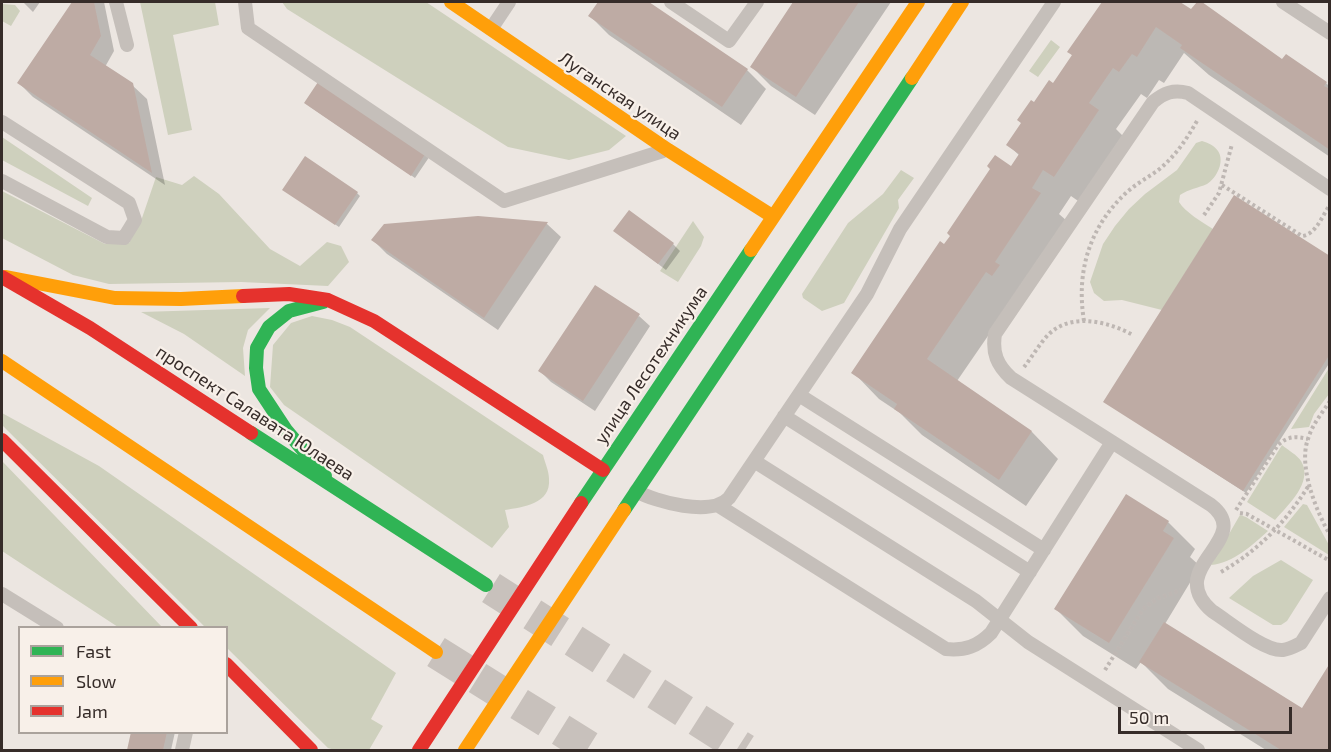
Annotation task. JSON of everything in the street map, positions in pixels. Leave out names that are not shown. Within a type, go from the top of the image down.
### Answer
[{"type":"main road","name":"Луганская улица","points":[[451,2],[668,150],[772,216]]},
{"type":"main road","name":"улица Лесотехникума","points":[[419,750],[772,216],[918,2]]},
{"type":"main road","points":[[465,750],[962,2]]},
{"type":"main road","points":[[2,277],[115,298],[181,299],[289,294],[328,300],[374,321],[603,470]]},
{"type":"main road","name":"проспект Салавата Юлаева","points":[[2,277],[90,328],[486,585]]},
{"type":"main road","points":[[328,300],[289,311],[269,327],[257,348],[256,368],[259,389],[286,430],[331,483]]},
{"type":"main road","points":[[2,361],[436,652]]},
{"type":"main road","points":[[2,440],[190,626]]},
{"type":"main road","points":[[228,666],[311,750]]},
{"type":"lane","points":[[116,2],[127,45]]},
{"type":"lane","points":[[245,2],[249,28],[504,201],[668,150]]},
{"type":"lane","points":[[491,29],[509,2]]},
{"type":"lane","points":[[671,2],[729,41],[757,2]]},
{"type":"lane","points":[[636,491],[659,501],[708,507],[719,506],[729,498],[872,287],[900,229],[1054,2]]},
{"type":"lane","points":[[1283,2],[1329,33]]},
{"type":"lane","points":[[1329,189],[1188,93],[1169,92],[1153,102],[995,334],[994,345],[995,357],[1001,369],[1015,380],[1228,515],[1223,533],[1196,576],[1198,594],[1212,611],[1268,647],[1283,650],[1293,648],[1300,643],[1329,598]]},
{"type":"lane","points":[[2,122],[129,203],[135,220],[124,238],[107,237],[2,181]]},
{"type":"lane","points":[[799,395],[1044,550]]},
{"type":"lane","points":[[784,416],[1030,572]]},
{"type":"lane","points":[[719,506],[946,649],[967,649],[991,633],[1112,442]]},
{"type":"lane","points":[[754,461],[976,601],[1028,642],[1198,750]]},
{"type":"lane","points":[[2,594],[55,626]]},
{"type":"lane","points":[[182,750],[186,734]]},
{"type":"path","points":[[1084,321],[1081,294],[1082,273],[1086,256],[1102,222],[1128,191],[1163,166],[1179,150],[1198,119],[1204,104]]},
{"type":"path","points":[[1204,214],[1214,202],[1222,186],[1237,126]]},
{"type":"path","points":[[1222,186],[1302,236],[1308,236],[1312,232],[1329,205]]},
{"type":"path","points":[[1015,380],[1050,333],[1066,325],[1084,321],[1101,322],[1133,335]]},
{"type":"path","points":[[1329,402],[1308,439],[1306,459],[1309,485],[1329,535]]},
{"type":"path","points":[[1228,515],[1278,445],[1294,436],[1308,439]]},
{"type":"path","points":[[1228,515],[1247,514],[1329,561]]},
{"type":"path","points":[[1096,685],[1118,649]]},
{"type":"green space","points":[[140,2],[215,2],[219,25],[173,35],[192,130],[168,135]]},
{"type":"green space","points":[[282,2],[426,2],[626,136],[609,150],[569,160],[508,147],[287,9]]},
{"type":"green space","points":[[2,4],[15,5],[20,11],[11,26],[2,21]]},
{"type":"green space","points":[[1051,40],[1060,47],[1038,77],[1029,71]]},
{"type":"green space","points":[[2,137],[92,198],[88,206],[2,160]]},
{"type":"green space","points":[[1202,141],[1218,151],[1221,160],[1219,169],[1207,184],[1180,195],[1179,202],[1189,213],[1213,229],[1162,310],[1122,300],[1104,301],[1094,293],[1090,282],[1103,244],[1129,209],[1177,170],[1196,143]]},
{"type":"green space","points":[[901,170],[914,178],[898,200],[899,208],[844,303],[822,311],[803,298],[802,294],[848,223],[883,194]]},
{"type":"green space","points":[[194,176],[219,194],[270,249],[300,266],[327,242],[341,246],[349,262],[328,286],[241,282],[109,284],[73,275],[2,238],[2,191],[105,244],[129,243],[142,218],[156,177],[182,185]]},
{"type":"green space","points":[[693,221],[704,237],[701,246],[678,282],[660,271]]},
{"type":"green space","points":[[270,308],[248,330],[243,348],[245,376],[184,334],[141,312]]},
{"type":"green space","points":[[312,316],[350,327],[543,455],[549,476],[546,494],[534,503],[505,510],[509,527],[492,548],[284,405],[270,387],[273,345],[291,323]]},
{"type":"green space","points":[[1329,368],[1329,394],[1314,414],[1309,427],[1291,429]]},
{"type":"green space","points":[[2,413],[99,466],[396,673],[371,719],[383,726],[369,750],[328,748],[228,649],[228,626],[204,626],[2,425]]},
{"type":"green space","points":[[1282,445],[1301,461],[1304,477],[1292,501],[1275,520],[1247,502]]},
{"type":"green space","points":[[2,461],[161,626],[116,626],[2,551]]},
{"type":"green space","points":[[1303,504],[1307,505],[1329,545],[1329,555],[1284,527]]},
{"type":"green space","points":[[1240,515],[1268,531],[1235,557],[1211,565]]},
{"type":"green space","points":[[1281,560],[1313,580],[1287,621],[1281,625],[1273,625],[1229,598],[1253,576]]},
{"type":"building","points":[[72,2],[94,2],[101,36],[90,55],[133,83],[152,173],[17,83]]},
{"type":"building","points":[[598,2],[649,2],[748,69],[722,107],[588,16]]},
{"type":"building","points":[[793,2],[859,2],[796,97],[750,67]]},
{"type":"building","points":[[1102,2],[1180,2],[1191,9],[1197,2],[1202,2],[1282,59],[1286,54],[1327,82],[1324,86],[1330,89],[1330,150],[1180,48],[1182,45],[1156,27],[1137,57],[1132,54],[1119,72],[1113,68],[1089,103],[1099,110],[1054,177],[1043,170],[1032,188],[1041,193],[995,262],[1000,265],[992,276],[986,272],[927,359],[1032,431],[999,480],[894,409],[897,404],[851,373],[940,241],[944,244],[950,236],[947,233],[990,169],[987,166],[995,155],[1011,166],[1019,154],[1006,145],[1021,123],[1017,120],[1031,100],[1034,102],[1049,80],[1053,83],[1072,55],[1067,52]]},
{"type":"building","points":[[324,73],[431,145],[411,176],[304,103]]},
{"type":"building","points":[[305,156],[358,192],[335,225],[282,190]]},
{"type":"building","points":[[1234,195],[1330,256],[1330,354],[1243,491],[1103,402]]},
{"type":"building","points":[[629,210],[674,243],[658,264],[613,231]]},
{"type":"building","points":[[478,216],[548,222],[484,318],[371,240],[384,224]]},
{"type":"building","points":[[595,285],[640,314],[583,401],[538,371]]},
{"type":"building","points":[[1126,494],[1169,521],[1163,531],[1174,538],[1109,643],[1054,609]]},
{"type":"building","points":[[1164,622],[1302,708],[1330,663],[1330,750],[1281,750],[1139,662]]},
{"type":"building","points":[[131,734],[167,734],[163,750],[127,750]]},
{"type":"tunnel","points":[[491,588],[745,750]]},
{"type":"tunnel","points":[[436,652],[593,750]]},
{"type":"traffic: fast","points":[[624,510],[912,78]]},
{"type":"traffic: fast","points":[[581,503],[751,250]]},
{"type":"traffic: fast","points":[[323,302],[289,311],[269,327],[257,348],[256,368],[259,389],[286,430],[325,476]]},
{"type":"traffic: fast","points":[[251,433],[486,585]]},
{"type":"traffic: slow","points":[[451,2],[668,150],[772,216]]},
{"type":"traffic: slow","points":[[751,250],[918,2]]},
{"type":"traffic: slow","points":[[912,78],[962,2]]},
{"type":"traffic: slow","points":[[6,277],[115,298],[181,299],[243,296]]},
{"type":"traffic: slow","points":[[2,361],[436,652]]},
{"type":"traffic: slow","points":[[465,750],[624,510]]},
{"type":"traffic: jam","points":[[2,277],[90,328],[251,433]]},
{"type":"traffic: jam","points":[[243,296],[289,294],[328,300],[374,321],[603,470]]},
{"type":"traffic: jam","points":[[2,440],[189,626]]},
{"type":"traffic: jam","points":[[419,750],[581,503]]},
{"type":"traffic: jam","points":[[228,666],[311,750]]}]
